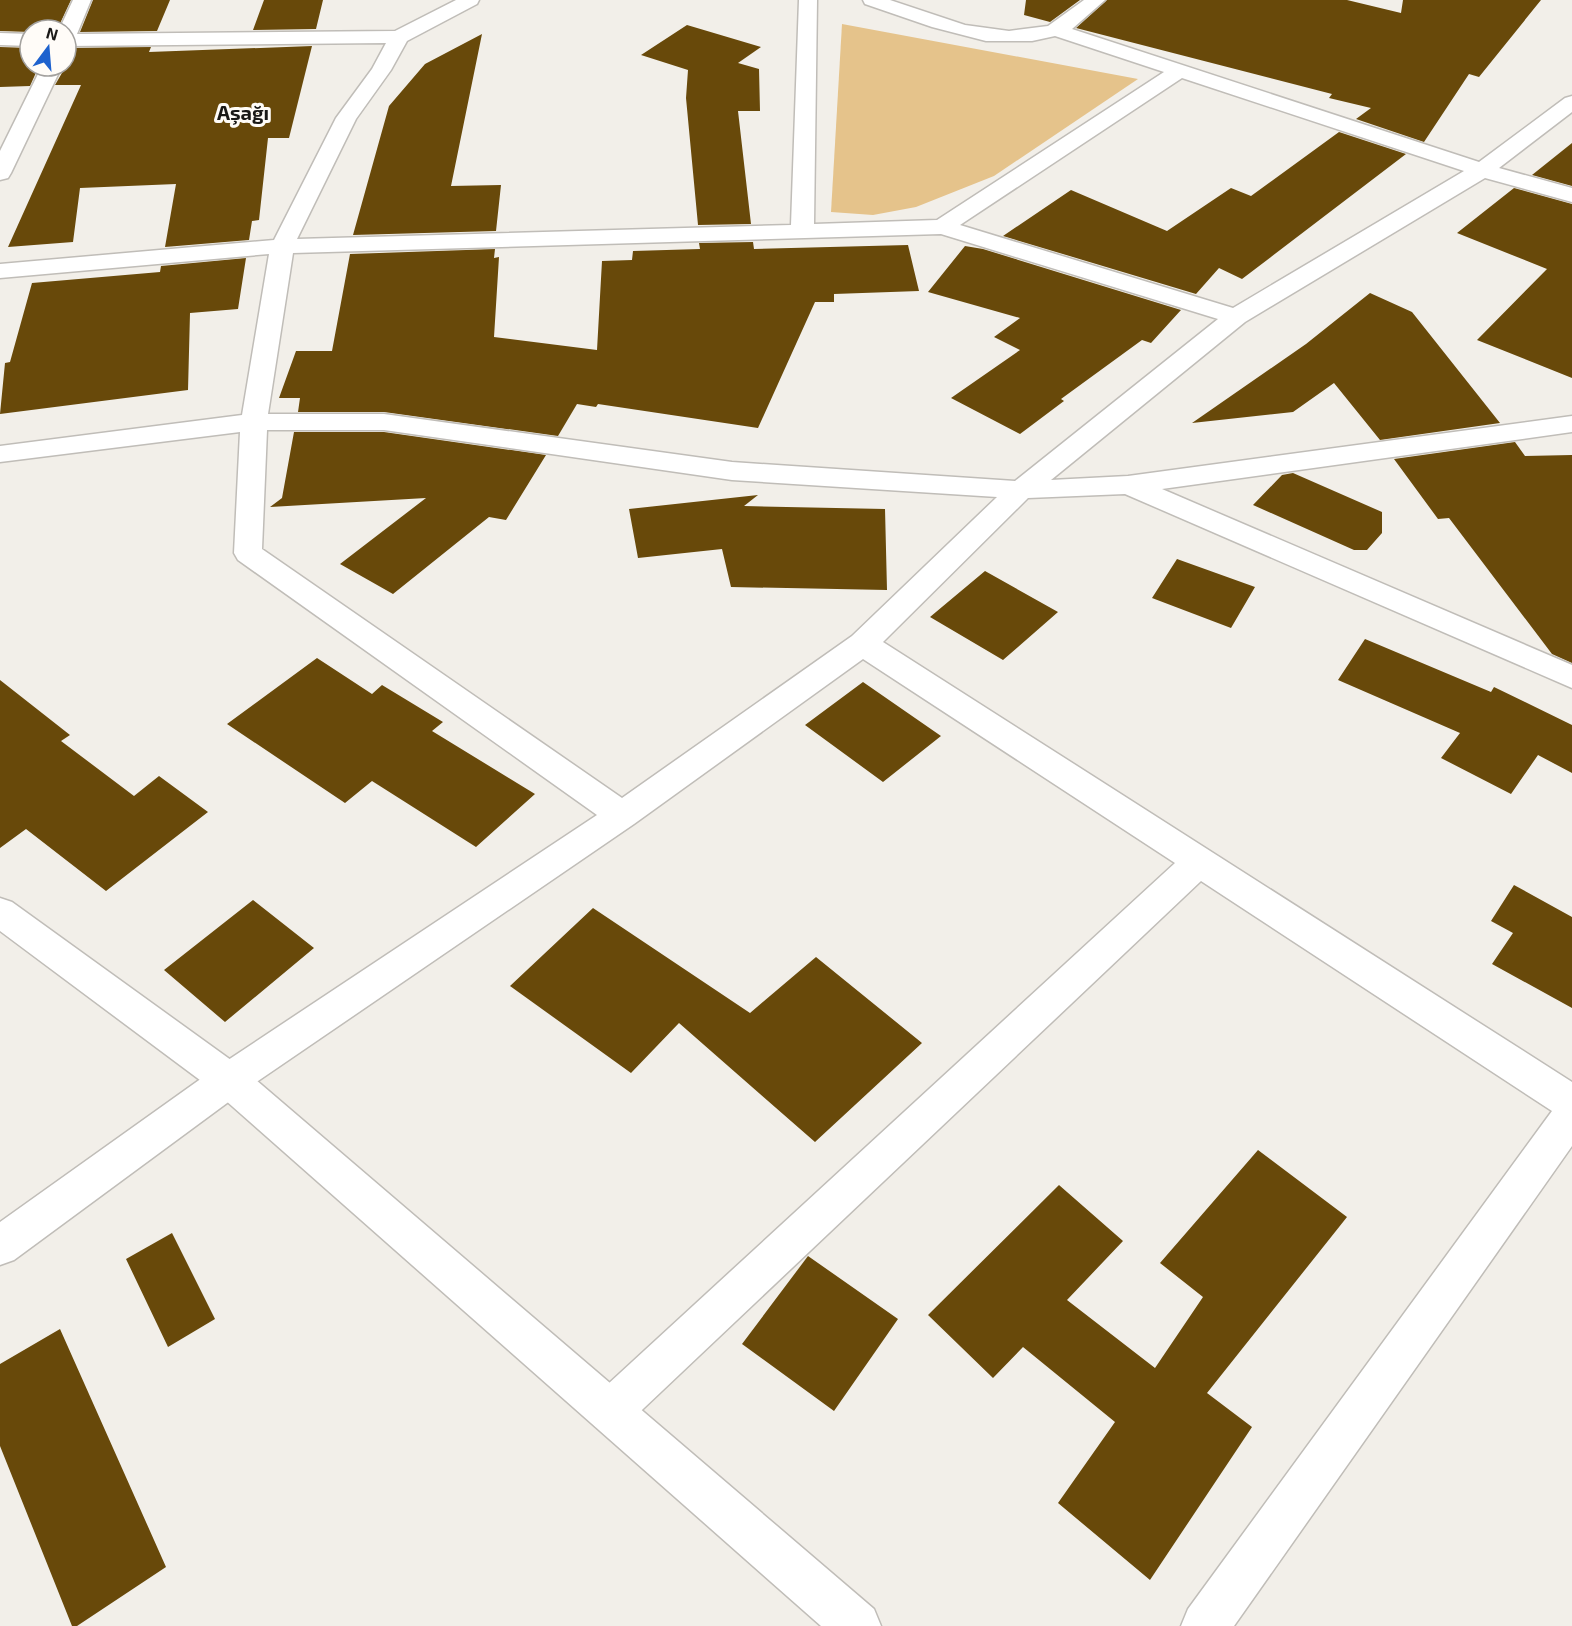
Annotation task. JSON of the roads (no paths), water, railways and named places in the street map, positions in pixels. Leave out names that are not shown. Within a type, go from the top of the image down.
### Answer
[{"type":"street","points":[[75,18],[82,0]]},
{"type":"street","points":[[78,39],[399,37],[470,0]]},
{"type":"street","points":[[802,232],[808,0]]},
{"type":"street","points":[[872,0],[951,26],[1011,39],[1057,30],[1096,0]]},
{"type":"street","points":[[1057,30],[1482,170],[1572,195]]},
{"type":"street","points":[[399,37],[381,70],[346,118],[282,246],[254,422],[248,553],[621,816]]},
{"type":"street","points":[[0,39],[18,40]]},
{"type":"street","points":[[942,227],[1180,70]]},
{"type":"street","points":[[0,173],[46,78]]},
{"type":"street","points":[[0,1246],[229,1080],[621,816],[863,644],[1022,490],[1236,317],[1482,170],[1572,102]]},
{"type":"street","points":[[0,271],[282,246],[942,227],[1236,317]]},
{"type":"street","points":[[0,454],[254,422],[384,422],[732,471],[1022,490],[1128,485],[1572,424]]},
{"type":"street","points":[[1128,485],[1572,677]]},
{"type":"street","points":[[863,644],[1572,1103]]},
{"type":"street","points":[[610,1411],[1199,862]]},
{"type":"street","points":[[0,912],[229,1080],[857,1626]]},
{"type":"street","points":[[1205,1626],[1572,1114]]},
{"type":"district","name":"Aşağı","points":[[243,112]]}]
